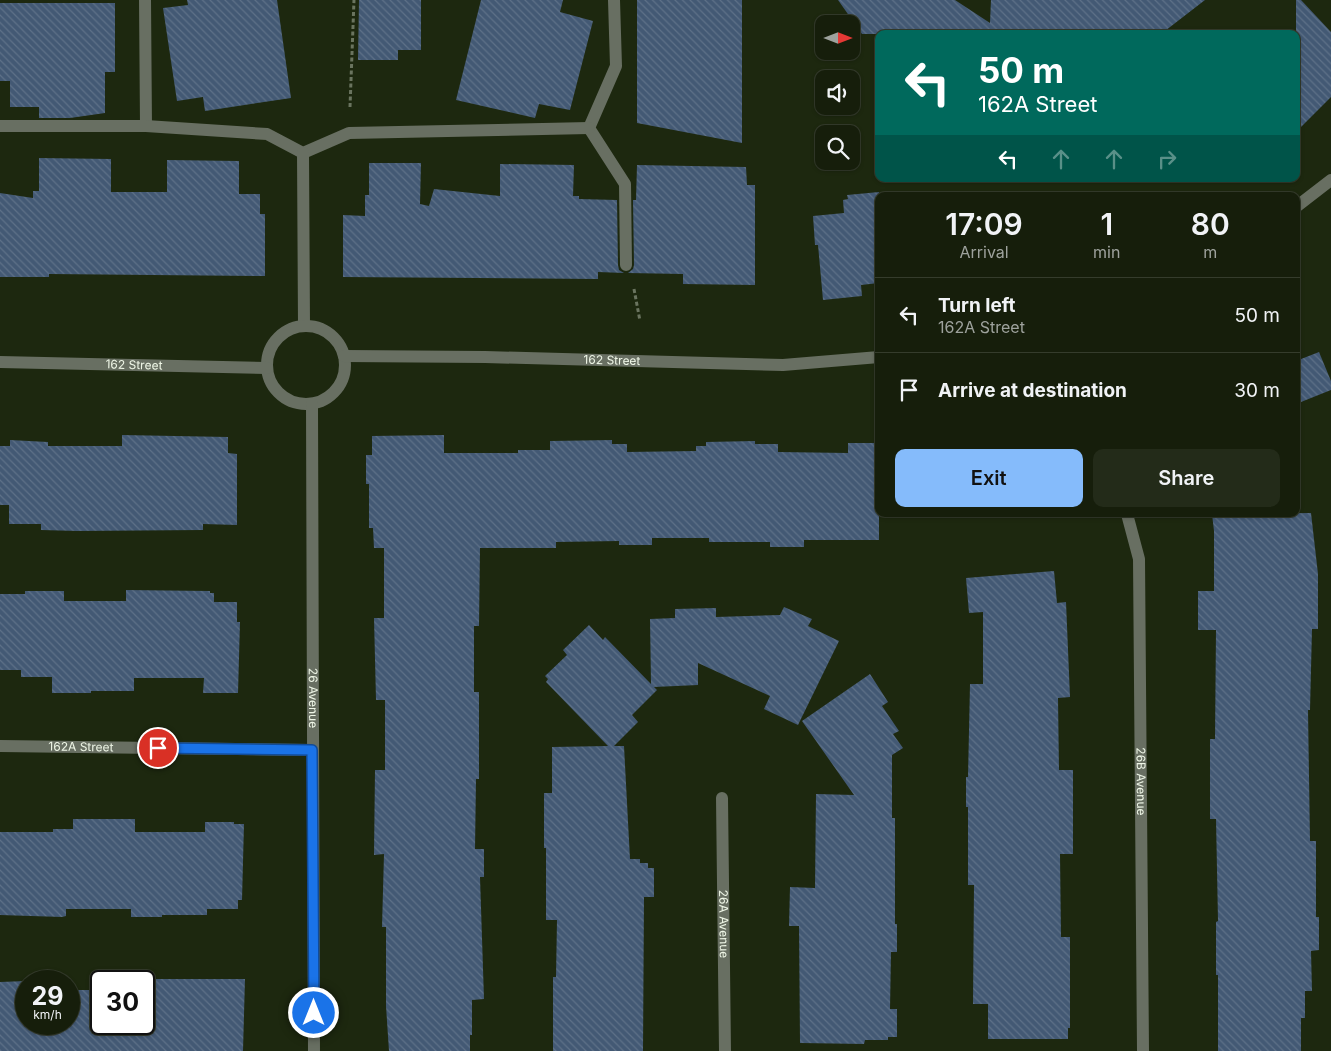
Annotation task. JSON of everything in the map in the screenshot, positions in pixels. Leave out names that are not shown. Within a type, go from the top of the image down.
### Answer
[{"type":"street","points":[[145,0],[146,126]]},
{"type":"street","points":[[589,128],[616,66],[614,0]]},
{"type":"street","points":[[0,126],[146,126],[267,134],[303,153]]},
{"type":"street","points":[[303,153],[349,133],[589,128]]},
{"type":"street","points":[[589,128],[625,184],[626,265]]},
{"type":"street","points":[[303,153],[304,325]]},
{"type":"street","points":[[1300,204],[1331,180]]},
{"type":"street","points":[[304,325],[318,327],[330,334],[344,356],[345,369],[342,381],[334,392],[324,400],[312,404],[299,404],[287,400],[276,392],[270,381],[267,368],[268,355],[273,344],[281,334],[292,328],[304,325]]},
{"type":"street","name":"162 Street","points":[[344,356],[486,357],[783,365],[875,357]]},
{"type":"street","name":"162 Street","points":[[0,362],[267,368]]},
{"type":"street","name":"26 Avenue","points":[[312,404],[314,1051]]},
{"type":"street","name":"26B Avenue","points":[[1127,517],[1139,559],[1143,1051]]},
{"type":"street","name":"162A Street","points":[[0,746],[312,750]]},
{"type":"street","name":"26A Avenue","points":[[722,798],[725,1051]]},
{"type":"path","points":[[349,133],[354,0]]},
{"type":"path","points":[[626,265],[632,276],[640,321]]},
{"type":"building","points":[[187,0],[277,0],[291,98],[205,111],[203,97],[177,101],[163,8],[188,5]]},
{"type":"building","points":[[359,0],[421,0],[421,50],[398,50],[398,60],[358,60]]},
{"type":"building","points":[[481,0],[563,0],[560,12],[593,21],[570,110],[539,104],[535,118],[456,100]]},
{"type":"building","points":[[637,0],[742,0],[742,143],[637,123]]},
{"type":"building","points":[[838,0],[955,0],[990,23],[991,0],[1205,0],[1166,30],[875,30],[875,34],[862,34],[860,31],[860,15],[849,15]]},
{"type":"building","points":[[1296,0],[1301,0],[1331,32],[1331,97],[1300,128],[1300,30],[1296,30]]},
{"type":"building","points":[[0,3],[115,3],[115,72],[105,72],[105,113],[70,118],[39,118],[39,107],[10,107],[10,81],[0,81]]},
{"type":"building","points":[[39,158],[111,159],[111,192],[167,192],[167,160],[239,161],[239,194],[260,194],[260,214],[265,214],[265,276],[49,274],[49,277],[0,277],[0,193],[33,198],[33,191],[39,191]]},
{"type":"building","points":[[369,163],[421,163],[420,204],[429,206],[434,189],[500,196],[500,164],[574,165],[573,196],[579,196],[579,199],[617,200],[618,265],[619,270],[624,273],[598,272],[598,279],[343,277],[343,215],[365,216],[365,195],[369,195]]},
{"type":"building","points":[[637,165],[746,167],[747,185],[755,185],[755,285],[683,284],[683,274],[628,273],[633,269],[634,265],[633,200],[636,200]]},
{"type":"building","points":[[875,192],[875,283],[861,285],[862,296],[823,300],[818,245],[815,245],[813,216],[844,213],[843,200],[848,199],[847,195]]},
{"type":"building","points":[[1319,352],[1331,381],[1331,390],[1300,402],[1300,359]]},
{"type":"building","points":[[122,435],[228,437],[228,453],[237,454],[237,525],[203,524],[203,530],[77,531],[41,530],[41,524],[9,524],[9,505],[0,505],[0,446],[10,446],[10,440],[48,442],[48,446],[122,446]]},
{"type":"building","points":[[444,435],[444,453],[518,453],[518,450],[550,450],[550,441],[612,440],[612,444],[627,444],[627,452],[696,451],[696,446],[706,446],[706,442],[755,441],[755,444],[778,444],[778,452],[848,453],[848,443],[875,443],[875,517],[879,517],[879,540],[804,540],[804,547],[770,547],[770,542],[709,542],[709,538],[652,538],[652,545],[619,545],[619,541],[556,542],[556,548],[480,548],[479,626],[474,626],[474,692],[479,692],[479,779],[476,779],[475,849],[484,849],[484,877],[480,877],[484,999],[472,1000],[470,1051],[389,1051],[386,1006],[386,927],[382,927],[384,854],[374,855],[375,770],[385,770],[385,700],[376,700],[374,618],[384,618],[384,548],[374,548],[373,528],[369,528],[369,484],[366,484],[366,455],[372,455],[372,436]]},
{"type":"building","points":[[1300,513],[1311,513],[1318,574],[1318,629],[1312,629],[1310,710],[1308,710],[1310,841],[1316,841],[1316,917],[1319,917],[1319,950],[1311,951],[1312,991],[1305,991],[1305,1018],[1301,1018],[1301,1051],[1218,1051],[1216,819],[1210,819],[1210,739],[1215,739],[1216,630],[1198,630],[1198,591],[1214,591],[1212,517],[1300,517]]},
{"type":"building","points":[[1054,571],[1057,603],[1066,602],[1070,697],[1058,698],[1059,770],[1073,770],[1073,854],[1060,854],[1061,937],[1070,937],[1070,1028],[1068,1028],[1068,1039],[988,1039],[988,1004],[973,1004],[974,885],[968,885],[968,807],[966,807],[970,684],[983,684],[983,612],[969,613],[966,578]]},
{"type":"building","points":[[126,590],[210,591],[210,593],[214,593],[214,602],[237,602],[237,622],[240,622],[238,693],[203,693],[204,678],[134,678],[134,691],[52,693],[52,677],[21,677],[21,670],[0,670],[0,594],[25,594],[25,591],[64,591],[64,601],[126,601]]},
{"type":"building","points":[[784,607],[812,619],[808,626],[839,641],[798,725],[764,709],[770,696],[698,663],[698,685],[654,687],[657,690],[632,715],[638,722],[614,746],[624,746],[630,859],[640,859],[640,863],[648,863],[648,868],[654,868],[654,897],[644,897],[643,1051],[553,1051],[553,977],[556,977],[557,920],[546,920],[546,848],[544,848],[544,793],[552,793],[552,747],[608,746],[546,682],[548,679],[545,676],[567,655],[563,650],[589,625],[603,640],[605,637],[651,684],[650,619],[675,618],[675,609],[716,608],[716,617],[780,615]]},
{"type":"building","points":[[870,674],[888,702],[882,706],[899,731],[893,734],[903,748],[892,755],[892,818],[895,818],[895,924],[897,924],[897,952],[891,952],[890,1009],[897,1009],[897,1037],[888,1037],[888,1040],[865,1040],[864,1044],[800,1043],[799,926],[789,926],[790,887],[815,888],[816,794],[854,795],[802,721]]},
{"type":"building","points":[[73,819],[135,819],[135,832],[205,832],[205,822],[244,824],[242,900],[238,900],[238,909],[207,909],[207,915],[162,915],[162,917],[131,917],[131,909],[66,909],[66,916],[62,917],[0,915],[0,832],[53,832],[53,829],[73,829]]},
{"type":"building","points":[[155,979],[245,979],[243,1051],[0,1051],[0,982],[15,981],[15,1035],[80,1035],[80,990],[90,990],[90,1035],[155,1035]]},
{"type":"route","points":[[158,748],[312,750],[314,1013]]}]
